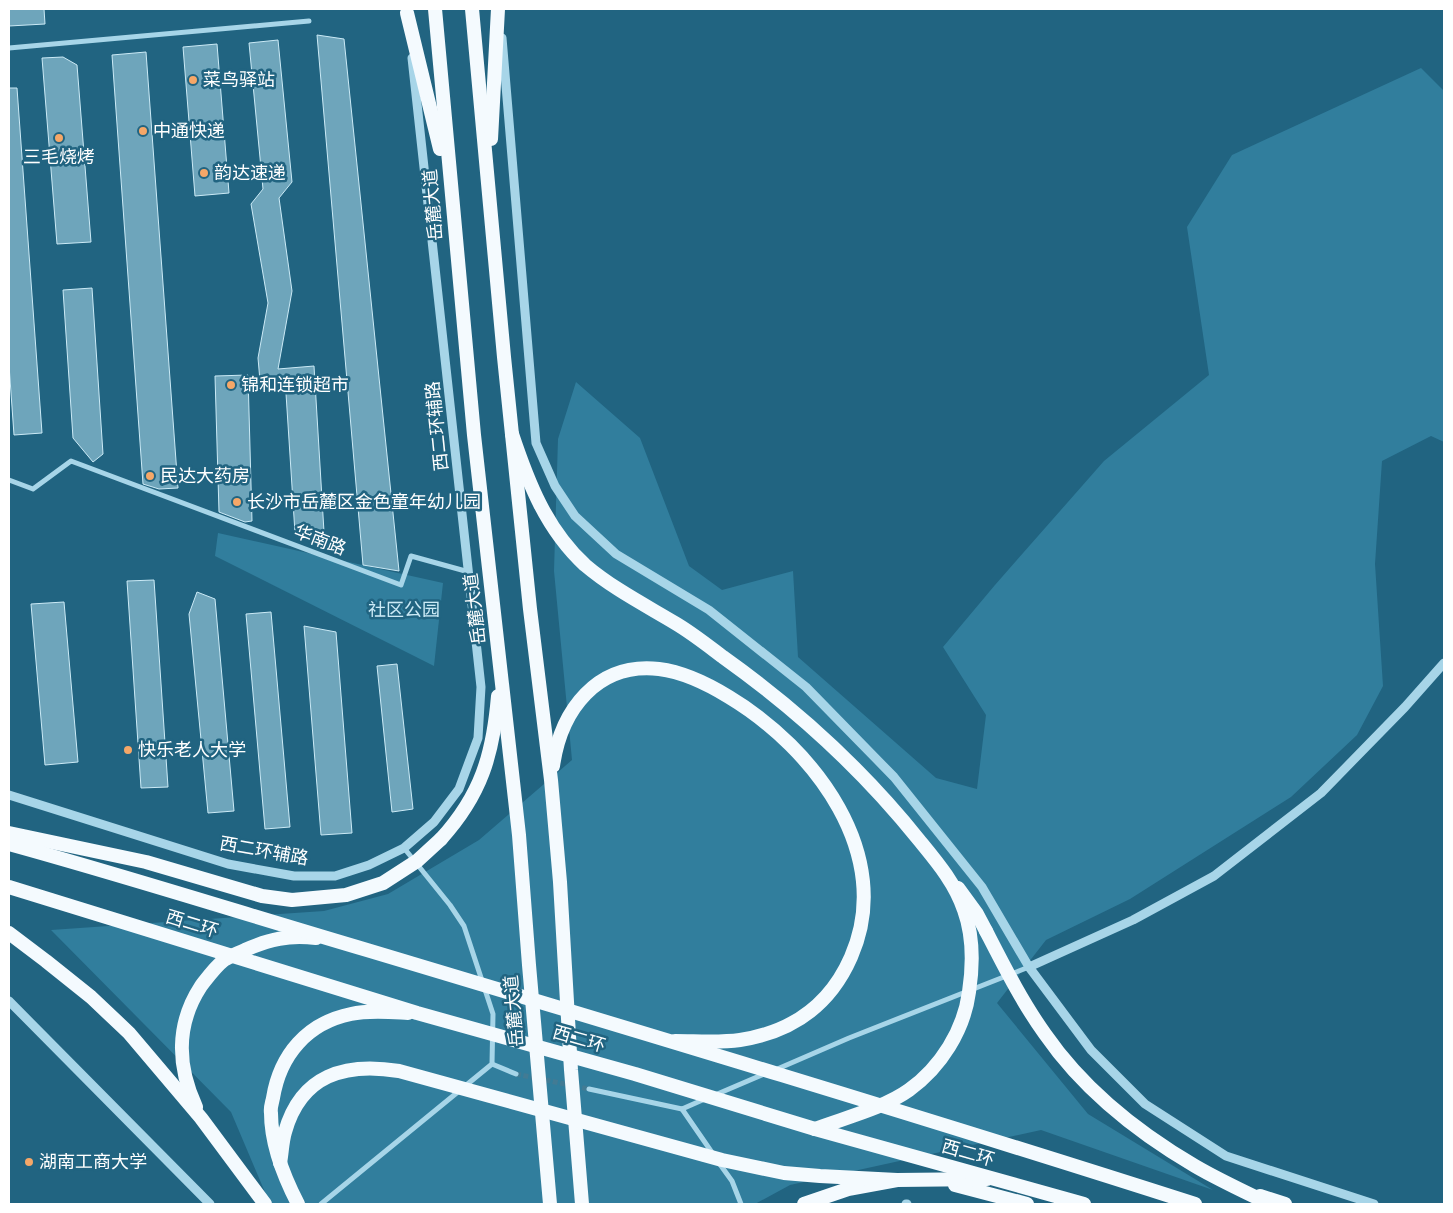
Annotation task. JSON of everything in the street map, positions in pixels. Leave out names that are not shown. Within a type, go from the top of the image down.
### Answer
[{"type":"highway","name":"岳麓大道","points":[[434,9],[476,454],[519,835],[528,964],[550,1204]]},
{"type":"highway","points":[[472,9],[512,434],[530,609],[551,780],[561,892],[571,1070],[582,1204]]},
{"type":"highway","points":[[489,188],[499,9]]},
{"type":"highway","points":[[407,14],[451,193]]},
{"type":"highway","points":[[512,434],[526,476],[541,509],[561,539],[584,564],[602,578],[725,658],[819,733],[895,810],[976,914],[1039,1026],[1087,1085],[1137,1127],[1167,1149],[1196,1167],[1270,1204]]},
{"type":"highway","points":[[9,833],[146,862],[262,896],[292,900],[346,895],[383,882],[417,860],[441,840],[469,804],[488,761],[497,710],[500,663]]},
{"type":"highway","points":[[551,780],[558,741],[566,720],[577,703],[591,688],[607,678],[623,672],[641,668],[660,669],[707,685],[743,705],[772,726],[794,747],[829,790],[840,810],[857,851],[864,890],[860,933],[853,953],[838,983],[813,1010],[781,1029],[763,1036],[739,1040],[672,1041]]},
{"type":"highway","points":[[9,844],[118,874],[672,1041],[954,1127],[1195,1204]]},
{"type":"highway","points":[[815,1129],[887,1102],[909,1090],[930,1072],[954,1039],[963,1022],[972,973],[971,957],[964,910],[948,876]]},
{"type":"highway","name":"西二环","points":[[9,887],[417,1013],[635,1074],[815,1129],[1084,1204]]},
{"type":"highway","points":[[9,934],[91,997],[129,1033],[201,1118],[265,1204]]},
{"type":"highway","points":[[201,1118],[186,1079],[182,1057],[182,1035],[187,1014],[195,995],[208,976],[225,960],[265,941],[281,937],[332,940]]},
{"type":"highway","points":[[298,1204],[280,1163],[270,1112],[275,1086],[282,1065],[292,1050],[317,1027],[351,1014],[370,1012],[417,1013]]},
{"type":"highway","points":[[280,1163],[285,1133],[300,1099],[318,1082],[340,1071],[376,1067],[399,1071],[739,1164],[820,1176],[897,1180],[991,1179]]},
{"type":"highway","points":[[804,1204],[848,1190],[897,1180]]},
{"type":"highway","points":[[924,1180],[969,1188],[1027,1204]]},
{"type":"highway","points":[[1238,1188],[1285,1204]]},
{"type":"street","points":[[499,9],[536,443],[555,486],[575,516],[616,554],[709,610],[806,687],[894,777],[982,887],[1029,967],[1091,1050],[1145,1104],[1226,1156],[1374,1204]]},
{"type":"street","name":"西二环辅路","points":[[9,795],[228,864],[294,876],[335,876],[369,866],[404,848],[434,822],[459,790],[478,738],[481,687],[407,14]]},
{"type":"street","points":[[9,48],[309,20]]},
{"type":"street","name":"华南路","points":[[9,480],[33,489],[71,461],[401,585],[411,556],[469,572]]},
{"type":"street","points":[[589,1089],[682,1109],[849,1038],[1029,967],[1133,920],[1214,876],[1321,793],[1405,707],[1444,663]]},
{"type":"street","points":[[321,1204],[492,1064],[493,1014],[464,926],[450,905],[404,848]]},
{"type":"street","points":[[9,1001],[210,1204]]},
{"type":"street","points":[[492,1064],[516,1074]]},
{"type":"street","points":[[682,1109],[732,1181],[741,1204]]},
{"type":"green space","points":[[1421,68],[1444,91],[1444,442],[1431,436],[1382,461],[1375,564],[1383,686],[1357,735],[1291,797],[1130,899],[1046,940],[997,1003],[1088,1114],[1213,1190],[1041,1130],[790,1185],[755,1204],[270,1204],[231,1112],[51,930],[324,911],[388,894],[479,840],[572,760],[554,571],[558,439],[576,382],[640,438],[689,566],[722,590],[793,571],[798,657],[936,778],[977,789],[986,715],[943,647],[1104,461],[1209,375],[1187,227],[1232,155]]},
{"type":"green space","name":"社区公园","points":[[218,533],[443,583],[434,666],[215,556]]},
{"type":"building","points":[[9,9],[44,9],[45,24],[9,26]]},
{"type":"building","points":[[317,35],[344,39],[399,571],[363,565]]},
{"type":"building","points":[[278,40],[292,182],[279,198],[292,291],[278,369],[314,366],[324,532],[295,533],[285,378],[260,381],[258,358],[268,303],[251,204],[263,189],[249,43]]},
{"type":"building","points":[[217,44],[229,193],[195,196],[183,47]]},
{"type":"building","points":[[146,52],[178,488],[159,489],[143,484],[112,55]]},
{"type":"building","points":[[63,57],[77,65],[91,242],[57,244],[42,58]]},
{"type":"building","points":[[9,88],[17,88],[42,433],[14,435],[9,365]]},
{"type":"building","points":[[92,288],[103,454],[93,462],[73,438],[63,290]]},
{"type":"building","points":[[248,375],[252,521],[245,522],[219,512],[215,376]]},
{"type":"building","points":[[154,580],[168,787],[141,788],[127,581]]},
{"type":"building","points":[[197,592],[215,599],[234,811],[208,813],[189,614]]},
{"type":"building","points":[[64,602],[78,762],[45,765],[31,604]]},
{"type":"building","points":[[271,612],[290,827],[265,829],[246,614]]},
{"type":"building","points":[[304,626],[336,632],[352,833],[321,835]]},
{"type":"building","points":[[397,664],[413,809],[392,812],[377,666]]},
{"type":"tunnel","points":[[516,1074],[589,1089]]},
{"type":"place","name":"菜鸟驿站","points":[[193,80]]},
{"type":"place","name":"中通快递","points":[[143,131]]},
{"type":"place","name":"三毛烧烤","points":[[59,138]]},
{"type":"place","name":"韵达速递","points":[[204,173]]},
{"type":"place","name":"锦和连锁超市","points":[[231,385]]},
{"type":"place","name":"民达大药房","points":[[150,476]]},
{"type":"place","name":"长沙市岳麓区金色童年幼儿园","points":[[237,502]]},
{"type":"place","name":"快乐老人大学","points":[[128,750]]},
{"type":"place","name":"湖南工商大学","points":[[29,1162]]}]
